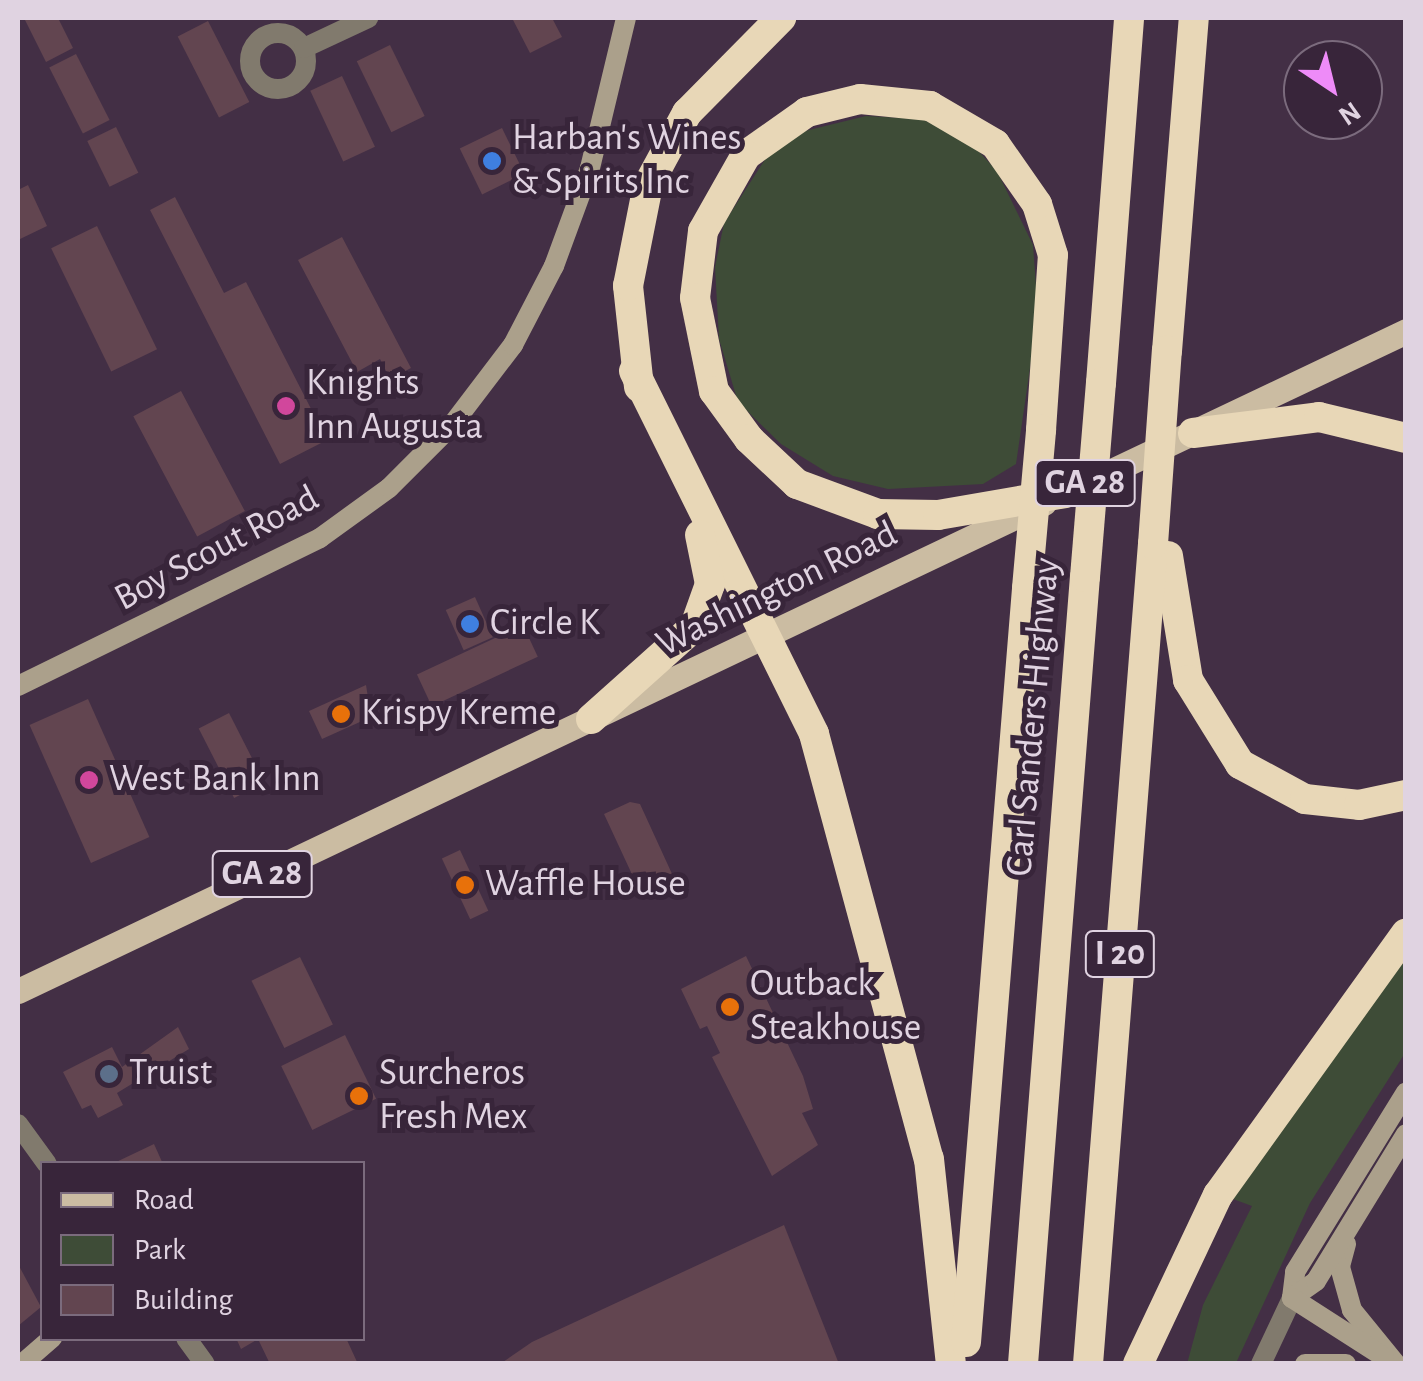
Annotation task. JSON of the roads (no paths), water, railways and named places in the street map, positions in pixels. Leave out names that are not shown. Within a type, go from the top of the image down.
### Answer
[{"type":"highway","points":[[591,719],[685,641],[710,584],[705,546],[658,455],[634,372],[628,286],[648,185],[687,113],[782,18]]},
{"type":"highway","name":"Carl Sanders Highway","points":[[1023,1364],[1129,18]]},
{"type":"highway","name":"I 20","points":[[1088,1364],[1160,540],[1166,366],[1194,18]]},
{"type":"highway","points":[[965,1364],[1028,588],[1040,430],[1053,255],[1037,204],[994,144],[930,106],[860,99],[808,112],[746,155],[703,231],[695,298],[714,391],[749,439],[797,484],[878,514],[938,514],[1066,493]]},
{"type":"highway","points":[[634,372],[819,749],[929,1159],[951,1364]]},
{"type":"highway","points":[[1192,432],[1319,418],[1406,438]]},
{"type":"highway","points":[[1160,540],[1183,666],[1212,728],[1240,764],[1305,799],[1359,805],[1406,795]]},
{"type":"highway","points":[[1138,1364],[1218,1195],[1406,933]]},
{"type":"main road","name":"Washington Road","points":[[18,991],[1406,331]]},
{"type":"street","points":[[304,48],[368,18]]},
{"type":"street","name":"Boy Scout Road","points":[[18,686],[320,538],[389,488],[452,425],[512,344],[554,266],[590,168],[626,18]]},
{"type":"street","points":[[1261,1364],[1292,1298],[1295,1272],[1406,1092]]},
{"type":"street","points":[[18,1124],[44,1161]]},
{"type":"street","points":[[1292,1298],[1316,1281],[1406,1134]]},
{"type":"street","points":[[1352,1221],[1340,1267],[1352,1310],[1395,1364]]},
{"type":"street","points":[[1292,1298],[1395,1364]]},
{"type":"street","points":[[22,1364],[49,1341]]},
{"type":"street","points":[[188,1341],[205,1364]]},
{"type":"street","points":[[1305,1364],[1346,1364]]},
{"type":"place","name":"Harban's Wines & Spirits Inc","points":[[492,161]]},
{"type":"place","name":"Knights Inn Augusta","points":[[286,406]]},
{"type":"place","name":"Circle K","points":[[470,624]]},
{"type":"place","name":"Krispy Kreme","points":[[341,714]]},
{"type":"place","name":"West Bank Inn","points":[[89,780]]},
{"type":"place","name":"Waffle House","points":[[465,885]]},
{"type":"place","name":"Outback Steakhouse","points":[[730,1007]]},
{"type":"place","name":"Truist","points":[[109,1074]]},
{"type":"place","name":"Surcheros Fresh Mex","points":[[359,1096]]}]
